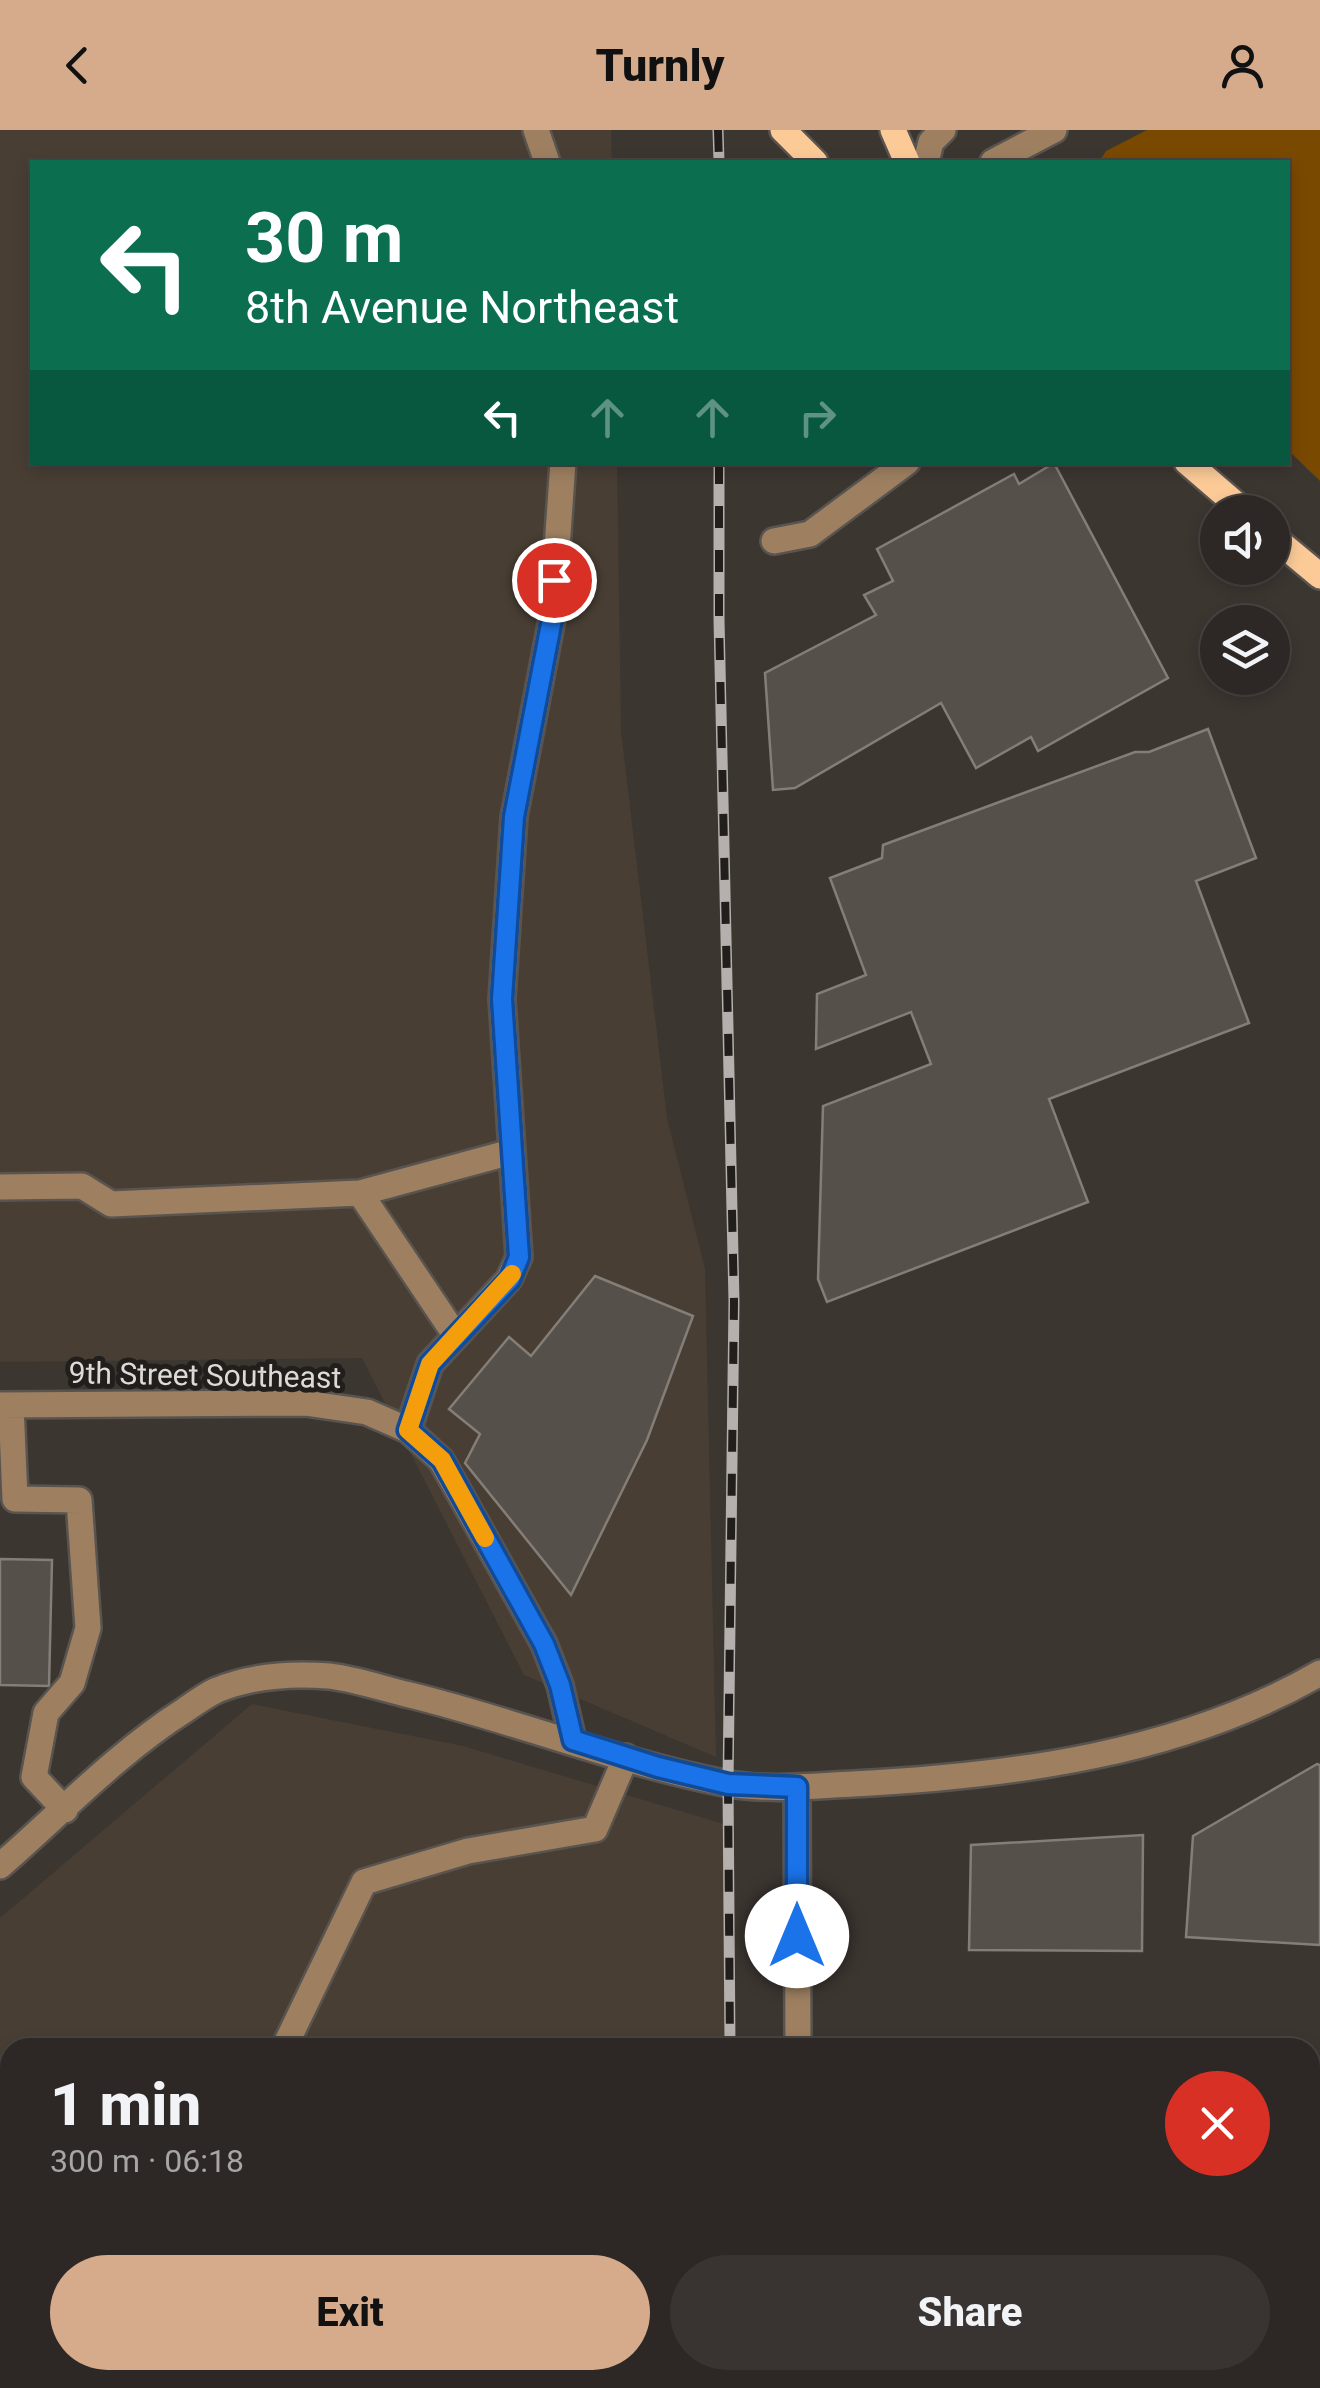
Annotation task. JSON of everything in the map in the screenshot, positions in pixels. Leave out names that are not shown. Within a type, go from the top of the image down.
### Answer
[{"type":"main road","points":[[783,130],[813,160]]},
{"type":"main road","points":[[893,130],[905,160]]},
{"type":"main road","points":[[1190,465],[1225,495]]},
{"type":"main road","points":[[1290,551],[1320,576]]},
{"type":"street","points":[[536,130],[546,160]]},
{"type":"street","points":[[927,160],[932,142],[943,130]]},
{"type":"street","points":[[998,160],[1054,130]]},
{"type":"street","points":[[408,1430],[430,1364],[510,1279],[519,1257],[502,999],[514,817],[552,619],[563,465]]},
{"type":"street","points":[[774,542],[810,534],[904,465]]},
{"type":"street","points":[[0,1187],[82,1186],[111,1204],[360,1193],[512,1152]]},
{"type":"street","points":[[360,1193],[456,1336]]},
{"type":"street","name":"9th Street Southeast","points":[[5,1405],[306,1403],[367,1412],[408,1430],[442,1460],[544,1644],[560,1685],[573,1740]]},
{"type":"street","points":[[5,1405],[6,1455],[15,1499],[78,1500],[88,1628],[72,1682],[46,1713],[34,1777],[65,1810]]},
{"type":"street","points":[[0,1866],[169,1720],[216,1690],[265,1677],[334,1676],[728,1784],[797,1787],[934,1780],[1050,1765],[1149,1744],[1242,1709],[1320,1673]]},
{"type":"street","points":[[289,2038],[364,1882],[468,1851],[595,1829],[626,1757]]},
{"type":"street","points":[[797,1787],[798,2038]]},
{"type":"shaded area","points":[[0,130],[611,130],[612,160],[30,160],[30,465],[617,465],[621,731],[667,1118],[705,1269],[716,1757],[524,1675],[362,1358],[0,1362]]},
{"type":"shaded area","points":[[1147,130],[1320,130],[1320,481],[1290,452],[1290,160],[1100,160],[1106,151]]},
{"type":"shaded area","points":[[252,1704],[463,1746],[727,1825],[724,2038],[0,2038],[0,1918]]},
{"type":"building","points":[[1055,465],[1168,678],[1038,751],[1031,737],[976,768],[941,703],[795,788],[773,790],[765,673],[876,615],[864,595],[893,581],[877,549],[1014,474],[1019,484]]},
{"type":"building","points":[[1208,729],[1256,858],[1196,881],[1249,1023],[1049,1099],[1088,1202],[827,1302],[818,1279],[823,1106],[931,1064],[911,1012],[816,1049],[817,994],[866,975],[830,878],[882,858],[883,845]]},
{"type":"building","points":[[595,1276],[693,1316],[647,1440],[571,1595],[465,1463],[480,1434],[449,1409],[509,1337],[531,1356]]},
{"type":"building","points":[[0,1559],[52,1560],[49,1686],[0,1685]]},
{"type":"building","points":[[1317,1764],[1320,1945],[1186,1937],[1193,1836]]},
{"type":"building","points":[[1143,1835],[1142,1951],[969,1950],[971,1845]]},
{"type":"railway","points":[[718,130],[719,160]]},
{"type":"railway","points":[[719,465],[734,1302],[728,1784],[730,2038]]},
{"type":"slow traffic","points":[[485,1538],[442,1460],[408,1430],[430,1364],[512,1274]]},
{"type":"route","points":[[554,580],[552,619],[514,817],[502,999],[519,1257],[510,1279],[430,1364],[408,1430],[442,1460],[544,1644],[560,1685],[573,1740],[728,1784],[797,1787],[797,1936]]}]
